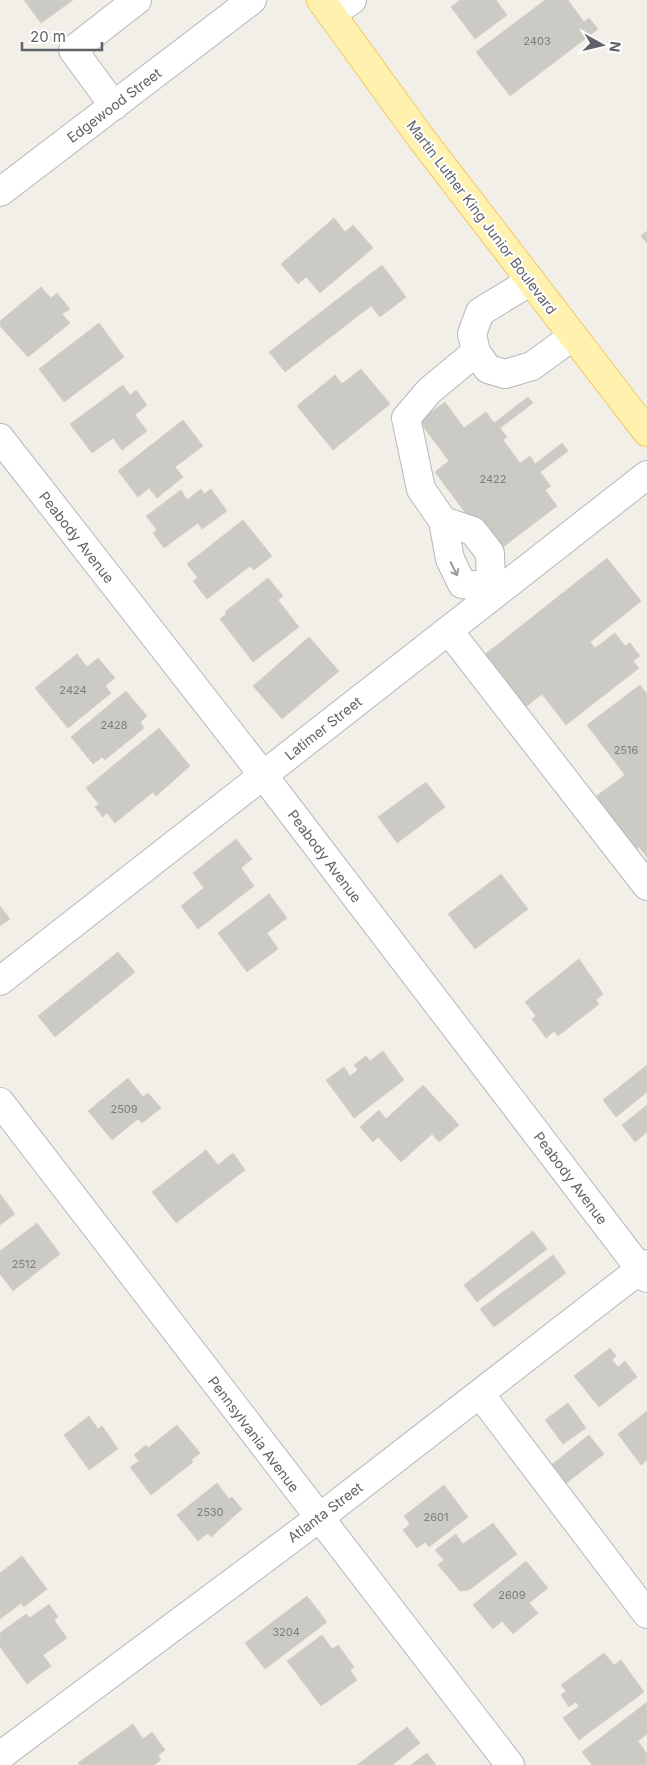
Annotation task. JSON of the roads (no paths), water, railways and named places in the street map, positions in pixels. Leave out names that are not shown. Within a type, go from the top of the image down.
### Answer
[{"type":"main road","name":"Martin Luther King Junior Boulevard","points":[[335,5],[421,138],[647,432]]},
{"type":"street","points":[[114,106],[73,50],[137,0]]},
{"type":"street","name":"Edgewood Street","points":[[0,192],[252,0]]},
{"type":"street","points":[[531,281],[480,312],[472,334],[476,352],[488,369],[506,374],[532,366],[573,336]]},
{"type":"street","points":[[443,522],[473,531],[490,553],[494,590],[462,584],[450,559],[443,522],[421,489],[406,418],[429,392],[476,352]]},
{"type":"street","name":"Peabody Avenue","points":[[0,438],[645,1270]]},
{"type":"street","name":"Latimer Street","points":[[0,982],[449,631],[494,590],[647,475]]},
{"type":"street","points":[[449,631],[647,886]]},
{"type":"street","name":"Pennsylvania Avenue","points":[[0,1102],[510,1765]]},
{"type":"street","name":"Atlanta Street","points":[[7,1753],[645,1270]]},
{"type":"street","points":[[480,1394],[647,1614]]}]
